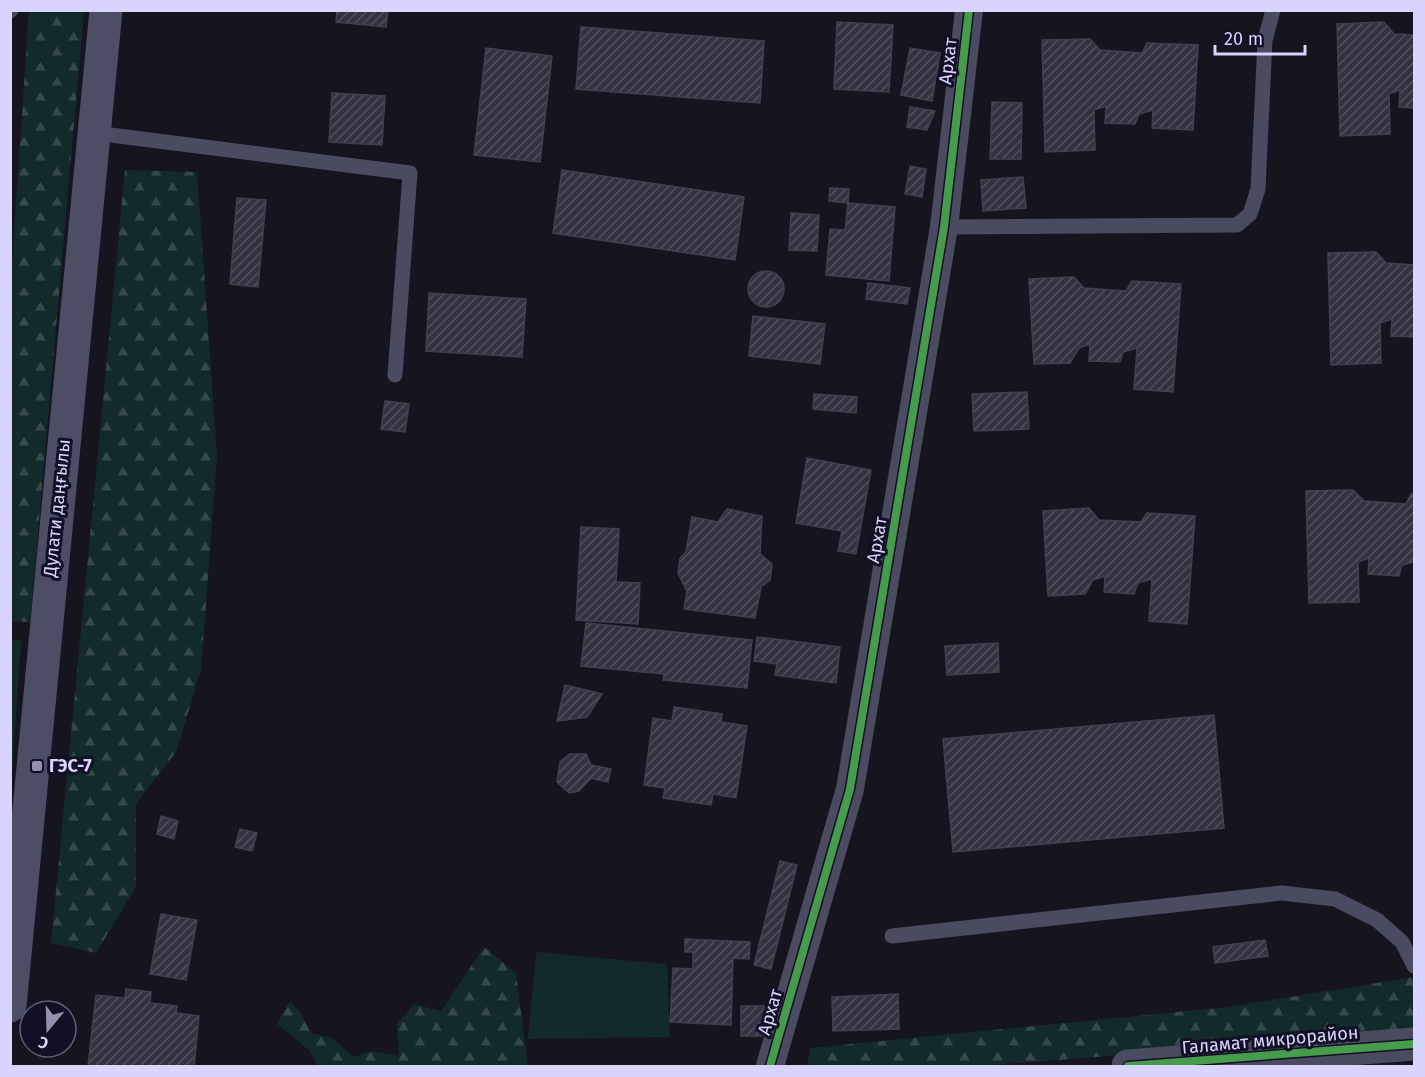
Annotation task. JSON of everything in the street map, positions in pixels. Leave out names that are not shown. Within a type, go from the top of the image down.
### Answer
[{"type":"main road","name":"Дулати даңғылы","points":[[10,1006],[106,10]]},
{"type":"street","name":"Архат","points":[[770,1066],[850,789],[944,227],[969,10]]},
{"type":"street","name":"Галамат микрорайон","points":[[1128,1066],[1414,1044]]},
{"type":"lane","points":[[944,227],[1237,225],[1250,214],[1258,189],[1265,40],[1274,10]]},
{"type":"lane","points":[[95,133],[410,173],[395,375]]},
{"type":"lane","points":[[892,936],[1282,893],[1335,899],[1377,920],[1402,942],[1414,966]]},
{"type":"green space","points":[[29,11],[84,11],[30,622],[10,621],[10,289]]},
{"type":"green space","points":[[125,170],[197,172],[217,456],[201,670],[176,752],[136,804],[136,887],[96,953],[51,943]]},
{"type":"green space","points":[[10,640],[21,640],[11,787],[10,787]]},
{"type":"green space","points":[[484,947],[516,973],[528,1066],[318,1066],[308,1049],[277,1024],[290,1001],[302,1015],[311,1033],[332,1038],[354,1057],[372,1051],[399,1056],[397,1024],[414,1004],[441,1011]]},
{"type":"green space","points":[[536,952],[667,964],[670,1037],[528,1039]]},
{"type":"green space","points":[[1414,977],[1414,1032],[981,1066],[807,1066],[810,1048],[1228,1007]]},
{"type":"building","points":[[337,10],[388,10],[386,27],[336,22]]},
{"type":"building","points":[[837,22],[893,25],[889,92],[834,89]]},
{"type":"building","points":[[1384,22],[1394,34],[1414,35],[1414,108],[1399,107],[1400,90],[1389,94],[1390,134],[1340,136],[1337,24]]},
{"type":"building","points":[[581,27],[764,41],[760,103],[576,89]]},
{"type":"building","points":[[1090,39],[1100,50],[1142,53],[1147,43],[1198,45],[1193,130],[1152,128],[1153,110],[1139,114],[1135,124],[1105,123],[1106,106],[1094,110],[1095,150],[1045,152],[1042,40]]},
{"type":"building","points":[[486,48],[552,56],[540,162],[474,155]]},
{"type":"building","points":[[910,48],[940,53],[932,101],[901,95]]},
{"type":"building","points":[[332,93],[385,96],[382,145],[329,142]]},
{"type":"building","points":[[992,102],[1022,103],[1021,159],[990,159]]},
{"type":"building","points":[[910,107],[935,111],[927,130],[907,127]]},
{"type":"building","points":[[910,166],[926,169],[922,197],[905,194]]},
{"type":"building","points":[[562,170],[744,197],[735,260],[553,233]]},
{"type":"building","points":[[1023,177],[1026,208],[983,211],[981,180]]},
{"type":"building","points":[[830,188],[849,189],[848,203],[829,201]]},
{"type":"building","points":[[237,198],[266,200],[258,287],[230,284]]},
{"type":"building","points":[[848,203],[895,207],[889,281],[826,275],[830,229],[845,230]]},
{"type":"building","points":[[791,213],[819,215],[817,251],[789,250]]},
{"type":"building","points":[[1376,252],[1386,263],[1414,265],[1414,337],[1391,336],[1392,319],[1380,323],[1381,363],[1331,365],[1328,253]]},
{"type":"building","points":[[766,271],[779,276],[784,289],[779,302],[766,307],[753,302],[748,289],[753,276]]},
{"type":"building","points":[[1074,277],[1084,288],[1126,291],[1132,281],[1181,284],[1173,392],[1134,389],[1137,348],[1123,352],[1120,362],[1089,361],[1090,344],[1079,348],[1070,363],[1034,364],[1029,279]]},
{"type":"building","points":[[868,283],[910,288],[907,304],[866,299]]},
{"type":"building","points":[[429,293],[526,299],[522,357],[426,351]]},
{"type":"building","points":[[753,316],[825,324],[820,364],[749,356]]},
{"type":"building","points":[[1027,392],[1029,429],[974,431],[972,394]]},
{"type":"building","points":[[814,394],[857,397],[856,413],[813,409]]},
{"type":"building","points":[[385,401],[409,404],[405,432],[381,429]]},
{"type":"building","points":[[807,458],[871,470],[856,554],[838,551],[842,531],[796,523]]},
{"type":"building","points":[[1353,490],[1364,501],[1406,504],[1411,494],[1414,494],[1414,562],[1402,565],[1399,576],[1368,574],[1369,558],[1358,562],[1359,602],[1309,603],[1306,491]]},
{"type":"building","points":[[1089,508],[1099,520],[1141,522],[1147,513],[1195,516],[1187,624],[1149,621],[1152,579],[1138,583],[1134,594],[1104,592],[1105,576],[1093,580],[1085,594],[1048,596],[1043,511]]},
{"type":"building","points":[[727,509],[762,516],[760,554],[772,564],[770,580],[761,587],[755,618],[684,609],[687,591],[678,573],[680,558],[686,552],[692,517],[718,522]]},
{"type":"building","points":[[581,527],[619,529],[616,582],[640,583],[638,624],[576,620]]},
{"type":"building","points":[[586,623],[752,640],[747,688],[663,680],[664,674],[581,666]]},
{"type":"building","points":[[757,637],[840,647],[836,683],[775,675],[777,664],[754,661]]},
{"type":"building","points":[[998,643],[999,672],[947,675],[945,646]]},
{"type":"building","points":[[565,685],[602,694],[587,717],[557,721]]},
{"type":"building","points":[[674,707],[722,714],[721,722],[747,726],[736,798],[713,794],[711,805],[663,798],[665,788],[644,785],[653,718],[672,721]]},
{"type":"building","points":[[1214,715],[1224,828],[953,852],[943,739]]},
{"type":"building","points":[[570,754],[586,754],[591,765],[611,769],[608,782],[591,778],[579,791],[569,793],[557,782],[560,762]]},
{"type":"building","points":[[161,816],[178,821],[174,839],[157,834]]},
{"type":"building","points":[[240,829],[257,833],[252,851],[235,847]]},
{"type":"building","points":[[780,861],[797,865],[771,969],[754,965]]},
{"type":"building","points":[[161,914],[197,920],[186,980],[150,974]]},
{"type":"building","points":[[685,939],[750,942],[749,959],[733,958],[731,1025],[670,1022],[673,968],[693,969],[693,952],[685,952]]},
{"type":"building","points":[[1265,940],[1268,956],[1215,963],[1213,947]]},
{"type":"building","points":[[126,989],[151,992],[150,1003],[177,1006],[176,1013],[199,1016],[194,1066],[88,1066],[96,995],[125,998]]},
{"type":"building","points":[[898,994],[899,1029],[833,1031],[832,997]]},
{"type":"building","points":[[741,1006],[765,1006],[764,1036],[741,1036]]},
{"type":"cycle path","points":[[770,1066],[850,789],[944,227],[969,10]]},
{"type":"cycle path","points":[[1128,1066],[1414,1044]]},
{"type":"place","name":"ГЭС-7","points":[[37,766]]}]
